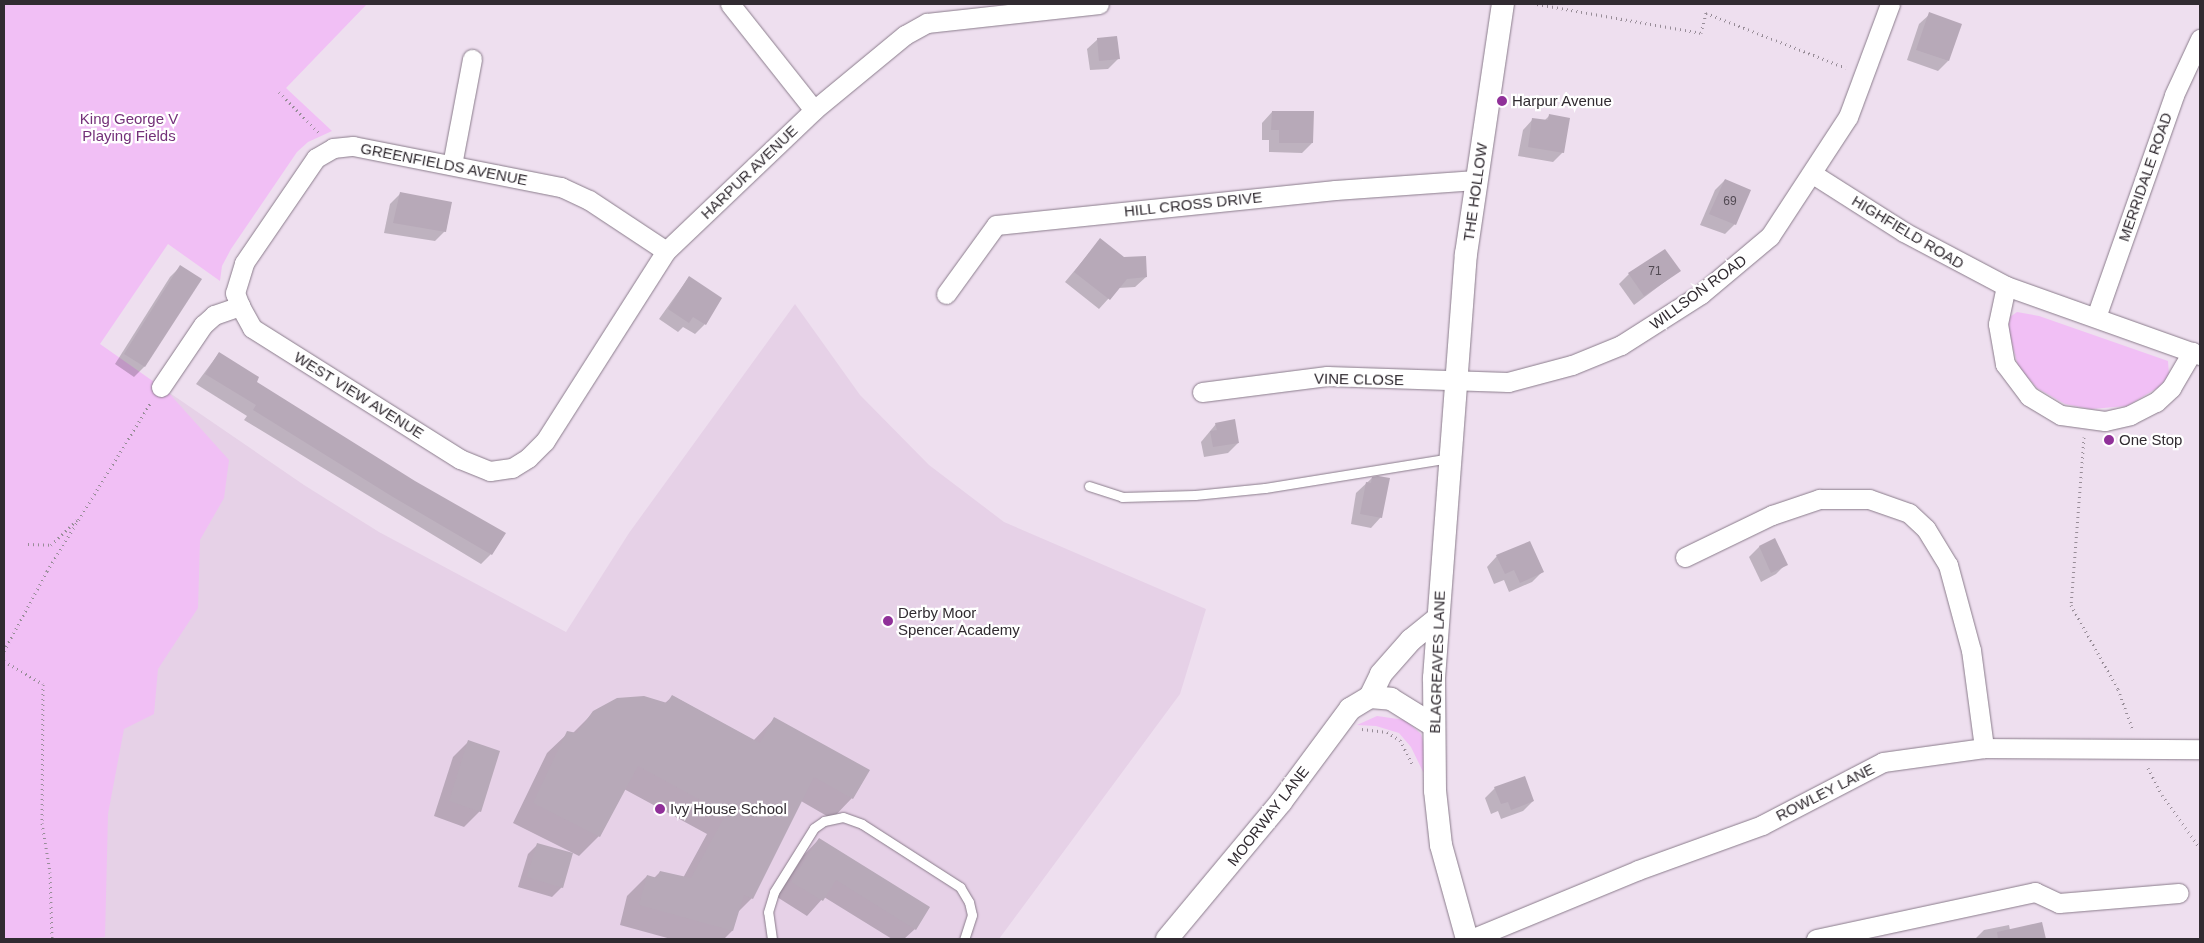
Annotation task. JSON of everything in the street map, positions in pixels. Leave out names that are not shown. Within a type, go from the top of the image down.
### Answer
[{"type":"street","points":[[730,4],[814,110]]},
{"type":"street","name":"HARPUR AVENUE","points":[[490,471],[512,468],[528,458],[545,440],[666,251],[814,110],[906,36],[927,23],[1100,4]]},
{"type":"street","name":"THE HOLLOW","points":[[1456,382],[1466,254],[1504,4]]},
{"type":"street","name":"WILLSON ROAD","points":[[1456,382],[1508,382],[1550,372],[1621,345],[1651,327],[1743,262],[1770,236],[1813,174],[1848,117],[1890,4]]},
{"type":"street","name":"MERRIDALE ROAD","points":[[2096,318],[2174,95],[2200,40]]},
{"type":"street","points":[[452,165],[472,59]]},
{"type":"street","name":"GREENFIELDS AVENUE","points":[[333,148],[353,146],[561,187],[589,200],[666,251]]},
{"type":"street","points":[[161,387],[203,325],[214,315],[240,306],[235,293],[244,263],[316,158],[333,148]]},
{"type":"street","name":"HIGHFIELD ROAD","points":[[1813,174],[1904,232],[2006,286],[2196,353],[2183,372],[2156,402],[2130,416],[2105,421],[2085,421],[2061,415],[2041,405],[2016,381],[2005,364],[1998,324],[2006,286]]},
{"type":"street","name":"HILL CROSS DRIVE","points":[[946,294],[996,225],[1335,190],[1476,180]]},
{"type":"street","name":"WEST VIEW AVENUE","points":[[240,306],[252,328],[460,460],[490,471]]},
{"type":"street","name":"VINE CLOSE","points":[[1202,392],[1327,376],[1456,382]]},
{"type":"street","name":"BLAGREAVES LANE","points":[[1456,382],[1437,619],[1433,725],[1435,791],[1441,845],[1467,939]]},
{"type":"street","points":[[1685,557],[1772,515],[1819,499],[1869,499],[1909,514],[1926,529],[1941,552],[1953,580],[1978,686],[1984,748]]},
{"type":"street","points":[[1433,725],[1392,700],[1370,697],[1381,674],[1411,640],[1437,619]]},
{"type":"street","name":"MOORWAY LANE","points":[[1167,939],[1281,802],[1350,709],[1370,697]]},
{"type":"street","name":"ROWLEY LANE","points":[[1471,939],[1638,870],[1762,825],[1883,762],[1984,748],[2137,747],[2200,749]]},
{"type":"street","points":[[1816,939],[2036,892],[2059,903],[2179,893]]},
{"type":"lane","points":[[1089,486],[1122,497],[1194,495],[1265,488],[1450,458]]},
{"type":"lane","points":[[772,939],[768,912],[774,892],[814,828],[824,820],[843,817],[862,824],[960,887],[969,902],[972,916],[964,939]]},
{"type":"path","points":[[1537,4],[1701,33],[1706,13],[1865,75]]},
{"type":"path","points":[[279,92],[333,148]]},
{"type":"path","points":[[4,651],[81,516],[161,387]]},
{"type":"path","points":[[2085,421],[2072,605],[2118,689],[2137,747],[2162,796],[2200,848]]},
{"type":"path","points":[[28,544],[51,546],[81,516]]},
{"type":"path","points":[[4,661],[43,684],[42,823],[50,872],[52,939]]},
{"type":"path","points":[[1337,726],[1388,732],[1400,740],[1417,773]]},
{"type":"shaded area","name":"Derby Moor Spencer Academy","points":[[795,304],[860,395],[929,465],[1004,522],[1206,609],[1180,694],[999,939],[4,939],[161,387],[304,485],[379,532],[566,632],[629,533]]},
{"type":"green space","name":"King George V Playing Fields","points":[[4,4],[367,4],[286,88],[332,131],[308,142],[297,152],[231,249],[222,266],[220,281],[168,244],[100,344],[167,391],[229,460],[224,498],[200,540],[198,608],[158,669],[154,714],[124,729],[108,814],[105,937],[85,939],[4,939]]},
{"type":"green space","points":[[2017,312],[2039,316],[2168,361],[2169,375],[2159,387],[2127,406],[2091,409],[2065,404],[2037,388],[2018,366],[2008,328],[2010,317]]},
{"type":"green space","points":[[1377,716],[1405,720],[1421,734],[1426,752],[1426,778],[1411,747],[1399,733],[1376,726],[1357,725]]},
{"type":"building","points":[[1929,12],[1962,24],[1949,61],[1916,50]]},
{"type":"building","points":[[1117,36],[1120,59],[1099,61],[1097,38]]},
{"type":"building","points":[[1272,111],[1314,111],[1313,143],[1279,143],[1279,130],[1271,130]]},
{"type":"building","points":[[1549,114],[1570,118],[1564,153],[1528,147],[1532,118],[1548,120]]},
{"type":"building","points":[[1725,179],[1751,190],[1736,225],[1709,214]]},
{"type":"building","points":[[400,192],[452,202],[446,232],[393,223]]},
{"type":"building","points":[[1100,238],[1124,257],[1146,256],[1147,277],[1127,279],[1110,300],[1074,272]]},
{"type":"building","points":[[1665,249],[1681,271],[1644,296],[1628,273]]},
{"type":"building","points":[[180,265],[202,279],[145,367],[124,354]]},
{"type":"building","points":[[689,276],[722,298],[706,325],[693,317],[689,323],[668,309]]},
{"type":"building","points":[[219,352],[259,377],[257,382],[415,481],[506,533],[492,555],[393,497],[253,410],[256,405],[205,374]]},
{"type":"building","points":[[1235,419],[1239,443],[1213,447],[1210,431],[1217,430],[1215,423]]},
{"type":"building","points":[[1372,477],[1390,478],[1382,518],[1360,514],[1366,482],[1371,483]]},
{"type":"building","points":[[1775,538],[1788,565],[1771,573],[1759,546]]},
{"type":"building","points":[[1530,541],[1544,572],[1520,583],[1514,570],[1505,574],[1496,555]]},
{"type":"building","name":"Ivy House School","points":[[672,695],[760,743],[774,717],[870,770],[853,799],[814,777],[753,899],[744,895],[733,931],[639,905],[647,875],[657,878],[660,871],[691,878],[726,814],[638,766],[600,837],[533,803],[567,731],[577,733],[593,711],[617,698],[644,696],[667,703]]},
{"type":"building","points":[[468,740],[500,751],[481,812],[449,801]]},
{"type":"building","points":[[1525,776],[1534,801],[1511,810],[1508,802],[1501,804],[1494,787]]},
{"type":"building","points":[[819,838],[930,907],[916,930],[836,880],[823,901],[791,882]]},
{"type":"building","points":[[537,843],[573,853],[563,888],[527,877]]},
{"type":"building","points":[[2042,922],[2046,939],[1998,939],[1997,932]]},
{"type":"place","name":"Harpur Avenue","points":[[1502,101]]},
{"type":"place","name":"One Stop","points":[[2109,440]]},
{"type":"place","name":"Derby Moor Spencer Academy","points":[[888,621]]},
{"type":"place","name":"Ivy House School","points":[[660,809]]}]
